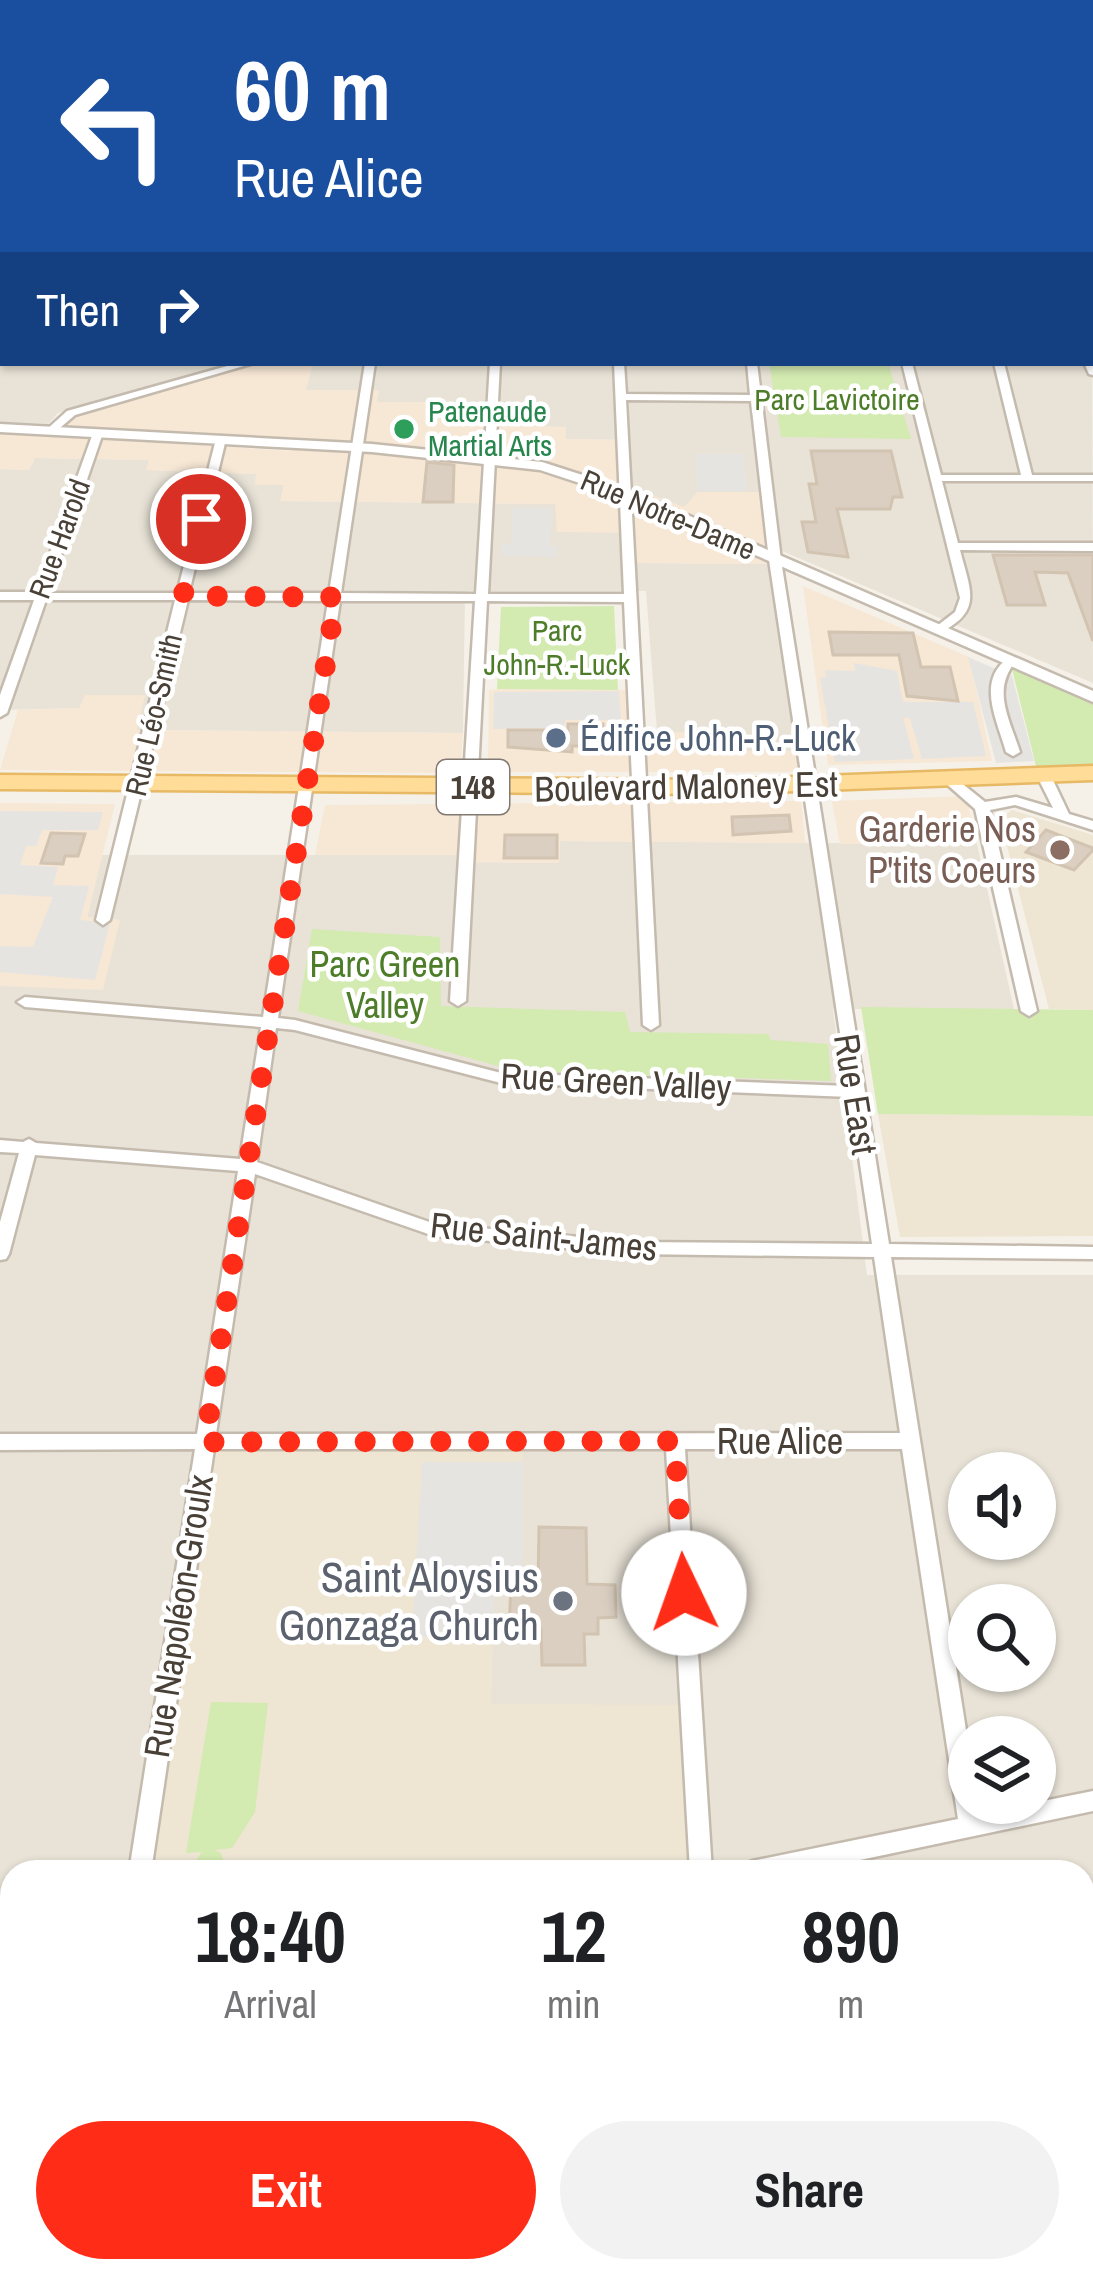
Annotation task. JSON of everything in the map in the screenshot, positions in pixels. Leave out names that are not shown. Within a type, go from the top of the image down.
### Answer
[{"type":"main road","name":"Boulevard Maloney Est","points":[[0,786],[640,788],[1093,773]]},
{"type":"street","points":[[50,430],[71,413],[239,366]]},
{"type":"street","name":"Rue Napoléon-Groulx","points":[[142,1860],[370,366]]},
{"type":"street","points":[[458,1001],[495,366]]},
{"type":"street","points":[[619,366],[651,1025]]},
{"type":"street","name":"Rue East","points":[[752,366],[775,560],[970,1825]]},
{"type":"street","points":[[908,366],[955,546],[965,604],[939,629]]},
{"type":"street","points":[[1000,366],[1028,478]]},
{"type":"street","points":[[621,397],[757,398]]},
{"type":"street","name":"Rue Notre-Dame","points":[[0,428],[358,447],[490,457],[556,470],[627,494],[1093,697]]},
{"type":"street","name":"Rue Harold","points":[[0,713],[98,433]]},
{"type":"street","name":"Rue Léo-Smith","points":[[103,920],[220,440]]},
{"type":"street","points":[[938,478],[1093,478]]},
{"type":"street","points":[[955,546],[1093,547]]},
{"type":"street","points":[[0,596],[631,598]]},
{"type":"street","points":[[1010,661],[994,676],[1013,752]]},
{"type":"street","points":[[1044,776],[1063,816]]},
{"type":"street","points":[[949,780],[982,807],[1029,1011]]},
{"type":"street","points":[[982,807],[1016,801],[1093,826]]},
{"type":"street","name":"Rue Green Valley","points":[[25,1002],[269,1022],[501,1078],[855,1092]]},
{"type":"street","points":[[0,1255],[28,1145]]},
{"type":"street","name":"Rue Saint-James","points":[[0,1146],[250,1166],[434,1230],[634,1248],[1093,1253]]},
{"type":"street","points":[[675,1441],[700,1860]]},
{"type":"street","name":"Rue Alice","points":[[0,1442],[912,1441]]},
{"type":"street","points":[[808,1860],[1093,1801]]},
{"type":"shaded area","points":[[0,366],[228,366],[58,413],[48,424],[0,422]]},
{"type":"shaded area","points":[[239,366],[312,366],[306,390],[379,390],[377,402],[505,403],[505,426],[566,427],[566,439],[627,440],[631,487],[684,507],[697,492],[764,492],[768,564],[630,563],[629,533],[557,532],[555,504],[280,501],[284,485],[255,485],[256,474],[146,470],[149,460],[35,458],[29,470],[0,469],[0,433],[291,451],[294,445],[50,431],[59,419]]},
{"type":"shaded area","points":[[312,366],[1092,366],[1093,683],[631,487],[626,440],[565,439],[565,427],[505,426],[504,403],[376,402],[379,391],[305,390]]},
{"type":"shaded area","points":[[695,454],[743,454],[747,491],[698,491]]},
{"type":"shaded area","points":[[35,458],[150,460],[147,470],[257,474],[255,484],[284,485],[281,501],[556,504],[629,533],[631,563],[768,564],[796,751],[735,751],[733,732],[657,732],[646,591],[465,591],[463,733],[135,730],[145,696],[79,708],[0,710],[0,469],[29,470]]},
{"type":"shaded area","points":[[512,508],[551,508],[550,546],[558,546],[557,557],[501,556],[502,544],[511,544]]},
{"type":"shaded area","points":[[803,586],[969,657],[992,761],[828,765]]},
{"type":"shaded area","points":[[968,657],[1012,676],[1034,761],[996,763]]},
{"type":"shaded area","points":[[854,663],[897,671],[903,702],[973,702],[986,756],[922,759],[910,718],[903,717],[914,759],[835,762],[820,678],[826,677],[825,670],[855,671]]},
{"type":"shaded area","points":[[489,690],[636,690],[641,732],[734,732],[736,751],[796,751],[798,772],[488,772]]},
{"type":"shaded area","points":[[619,691],[621,720],[565,720],[564,728],[493,729],[494,692]]},
{"type":"shaded area","points":[[85,695],[145,695],[137,730],[463,733],[460,773],[0,770],[18,710],[79,708]]},
{"type":"shaded area","points":[[966,796],[977,844],[840,844],[832,801]]},
{"type":"shaded area","points":[[801,801],[805,843],[560,841],[559,863],[458,862],[455,855],[315,855],[325,805]]},
{"type":"shaded area","points":[[0,803],[115,804],[87,917],[120,920],[103,990],[0,986]]},
{"type":"shaded area","points":[[1012,810],[1093,835],[1093,1010],[1049,1009],[1000,819]]},
{"type":"shaded area","points":[[0,811],[103,812],[98,830],[42,830],[36,846],[26,846],[20,865],[58,867],[53,885],[89,886],[80,920],[110,923],[95,980],[0,972],[0,946],[33,947],[53,897],[0,894]]},
{"type":"shaded area","points":[[560,841],[977,844],[1014,1009],[833,1009],[867,1275],[1093,1275],[1093,1860],[0,1860],[0,986],[12,986],[119,920],[87,918],[102,855],[455,855],[458,862],[559,863]]},
{"type":"shaded area","points":[[878,1114],[1093,1116],[1093,1236],[900,1237]]},
{"type":"shaded area","points":[[523,1441],[522,1568],[495,1569],[491,1704],[689,1705],[700,1860],[142,1860],[205,1442]]},
{"type":"shaded area","points":[[422,1462],[523,1462],[522,1568],[495,1568],[493,1637],[412,1637]]},
{"type":"green space","name":"Parc Lavictoire","points":[[769,366],[889,366],[911,439],[781,437]]},
{"type":"green space","name":"Parc John-R.-Luck","points":[[614,606],[618,690],[497,689],[501,607]]},
{"type":"green space","points":[[1010,661],[1093,697],[1093,773],[1044,776],[1036,766]]},
{"type":"green space","name":"Parc Green Valley","points":[[312,929],[440,937],[441,1006],[625,1012],[630,1032],[768,1034],[771,1040],[828,1044],[831,1081],[516,1071],[298,1011]]},
{"type":"green space","points":[[861,1007],[1093,1010],[1093,1116],[878,1114]]},
{"type":"green space","points":[[211,1702],[268,1703],[255,1812],[232,1848],[214,1850],[224,1860],[196,1860],[202,1852],[186,1853]]},
{"type":"building","points":[[811,451],[891,451],[902,497],[893,497],[890,509],[837,509],[848,557],[808,552],[802,522],[816,522],[809,484],[817,484]]},
{"type":"building","points":[[427,462],[454,465],[453,502],[423,502]]},
{"type":"building","points":[[993,555],[1093,555],[1093,641],[1068,573],[1035,572],[1045,605],[1007,605]]},
{"type":"building","points":[[829,632],[913,633],[921,667],[950,667],[958,701],[907,696],[899,655],[833,655]]},
{"type":"building","name":"Édifice John-R.-Luck","points":[[568,724],[603,724],[604,746],[572,746],[572,752],[508,747],[508,730],[568,730]]},
{"type":"building","points":[[789,815],[791,831],[733,835],[732,817]]},
{"type":"building","name":"Garderie Nos P'tits Coeurs","points":[[1046,830],[1093,850],[1074,870],[1026,852]]},
{"type":"building","points":[[51,833],[85,834],[78,856],[65,856],[63,864],[41,863]]},
{"type":"building","points":[[505,835],[557,835],[557,858],[504,858]]},
{"type":"building","name":"Saint Aloysius Gonzaga Church","points":[[539,1527],[586,1528],[587,1584],[615,1585],[616,1617],[598,1618],[598,1634],[584,1634],[585,1665],[542,1665],[541,1629],[509,1629],[511,1585],[538,1585]]},
{"type":"place","name":"Patenaude Martial Arts","points":[[404,429]]},
{"type":"place","name":"Édifice John-R.-Luck","points":[[556,738]]},
{"type":"place","name":"Garderie Nos P'tits Coeurs","points":[[1060,850]]},
{"type":"place","name":"Saint Aloysius Gonzaga Church","points":[[563,1601]]},
{"type":"route","points":[[201,519],[183,596],[336,597],[205,1442],[675,1441],[684,1593]]}]
